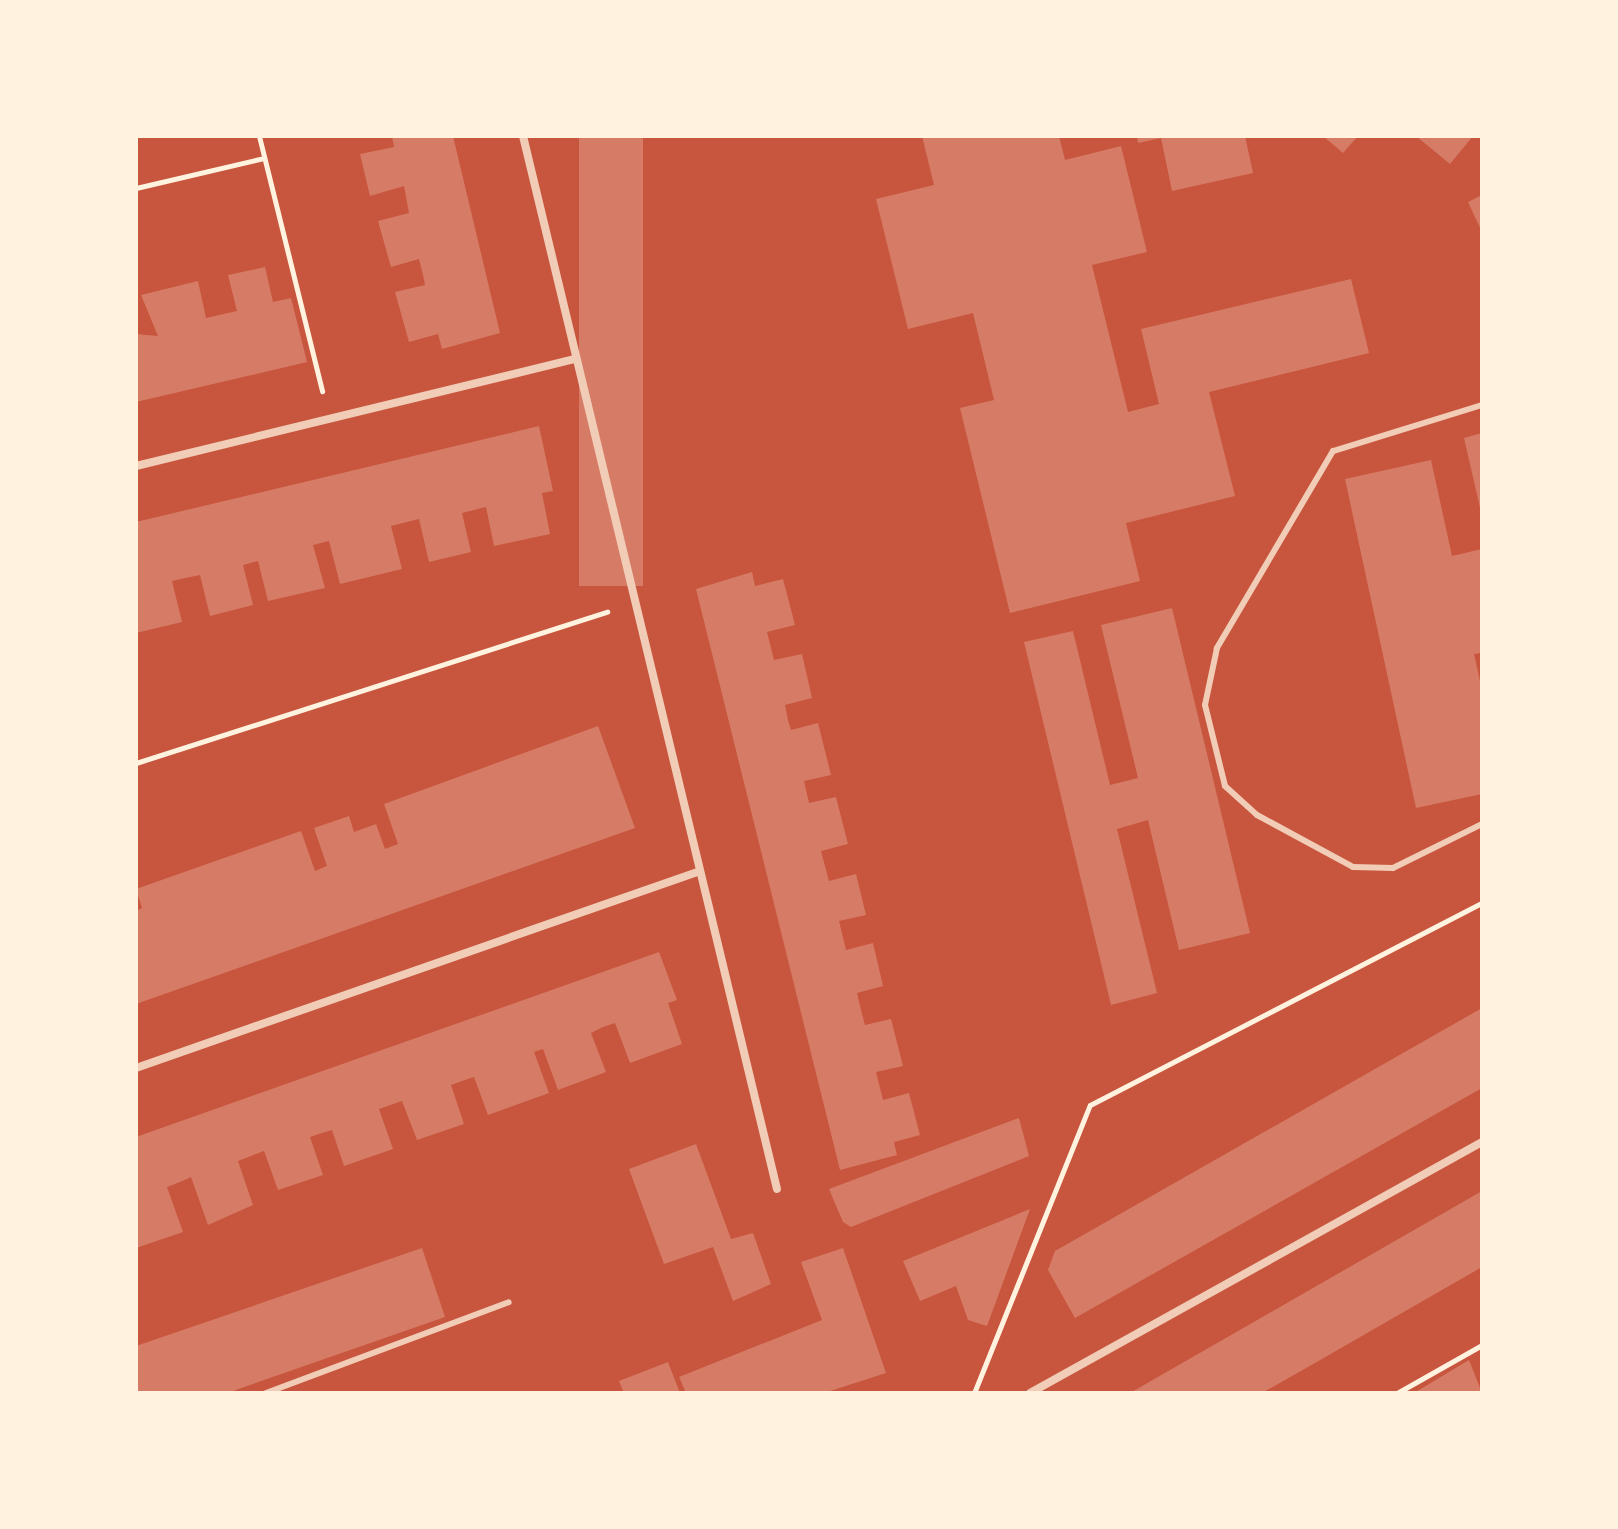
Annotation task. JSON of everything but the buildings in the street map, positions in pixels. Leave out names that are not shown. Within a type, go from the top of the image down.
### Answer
[{"type":"street","points":[[523,136],[777,1189]]},
{"type":"street","points":[[136,466],[330,422],[576,359]]},
{"type":"street","points":[[136,1068],[700,871]]},
{"type":"street","points":[[1030,1393],[1482,1142]]},
{"type":"lane","points":[[1482,405],[1333,451],[1217,648],[1205,705],[1225,786],[1257,815],[1353,867],[1393,868],[1482,824]]},
{"type":"lane","points":[[266,1393],[509,1302]]},
{"type":"path","points":[[259,136],[330,422]]},
{"type":"path","points":[[136,188],[264,157]]},
{"type":"path","points":[[136,763],[635,602]]},
{"type":"path","points":[[974,1393],[1090,1105],[1482,903]]},
{"type":"path","points":[[1397,1393],[1482,1345]]}]
